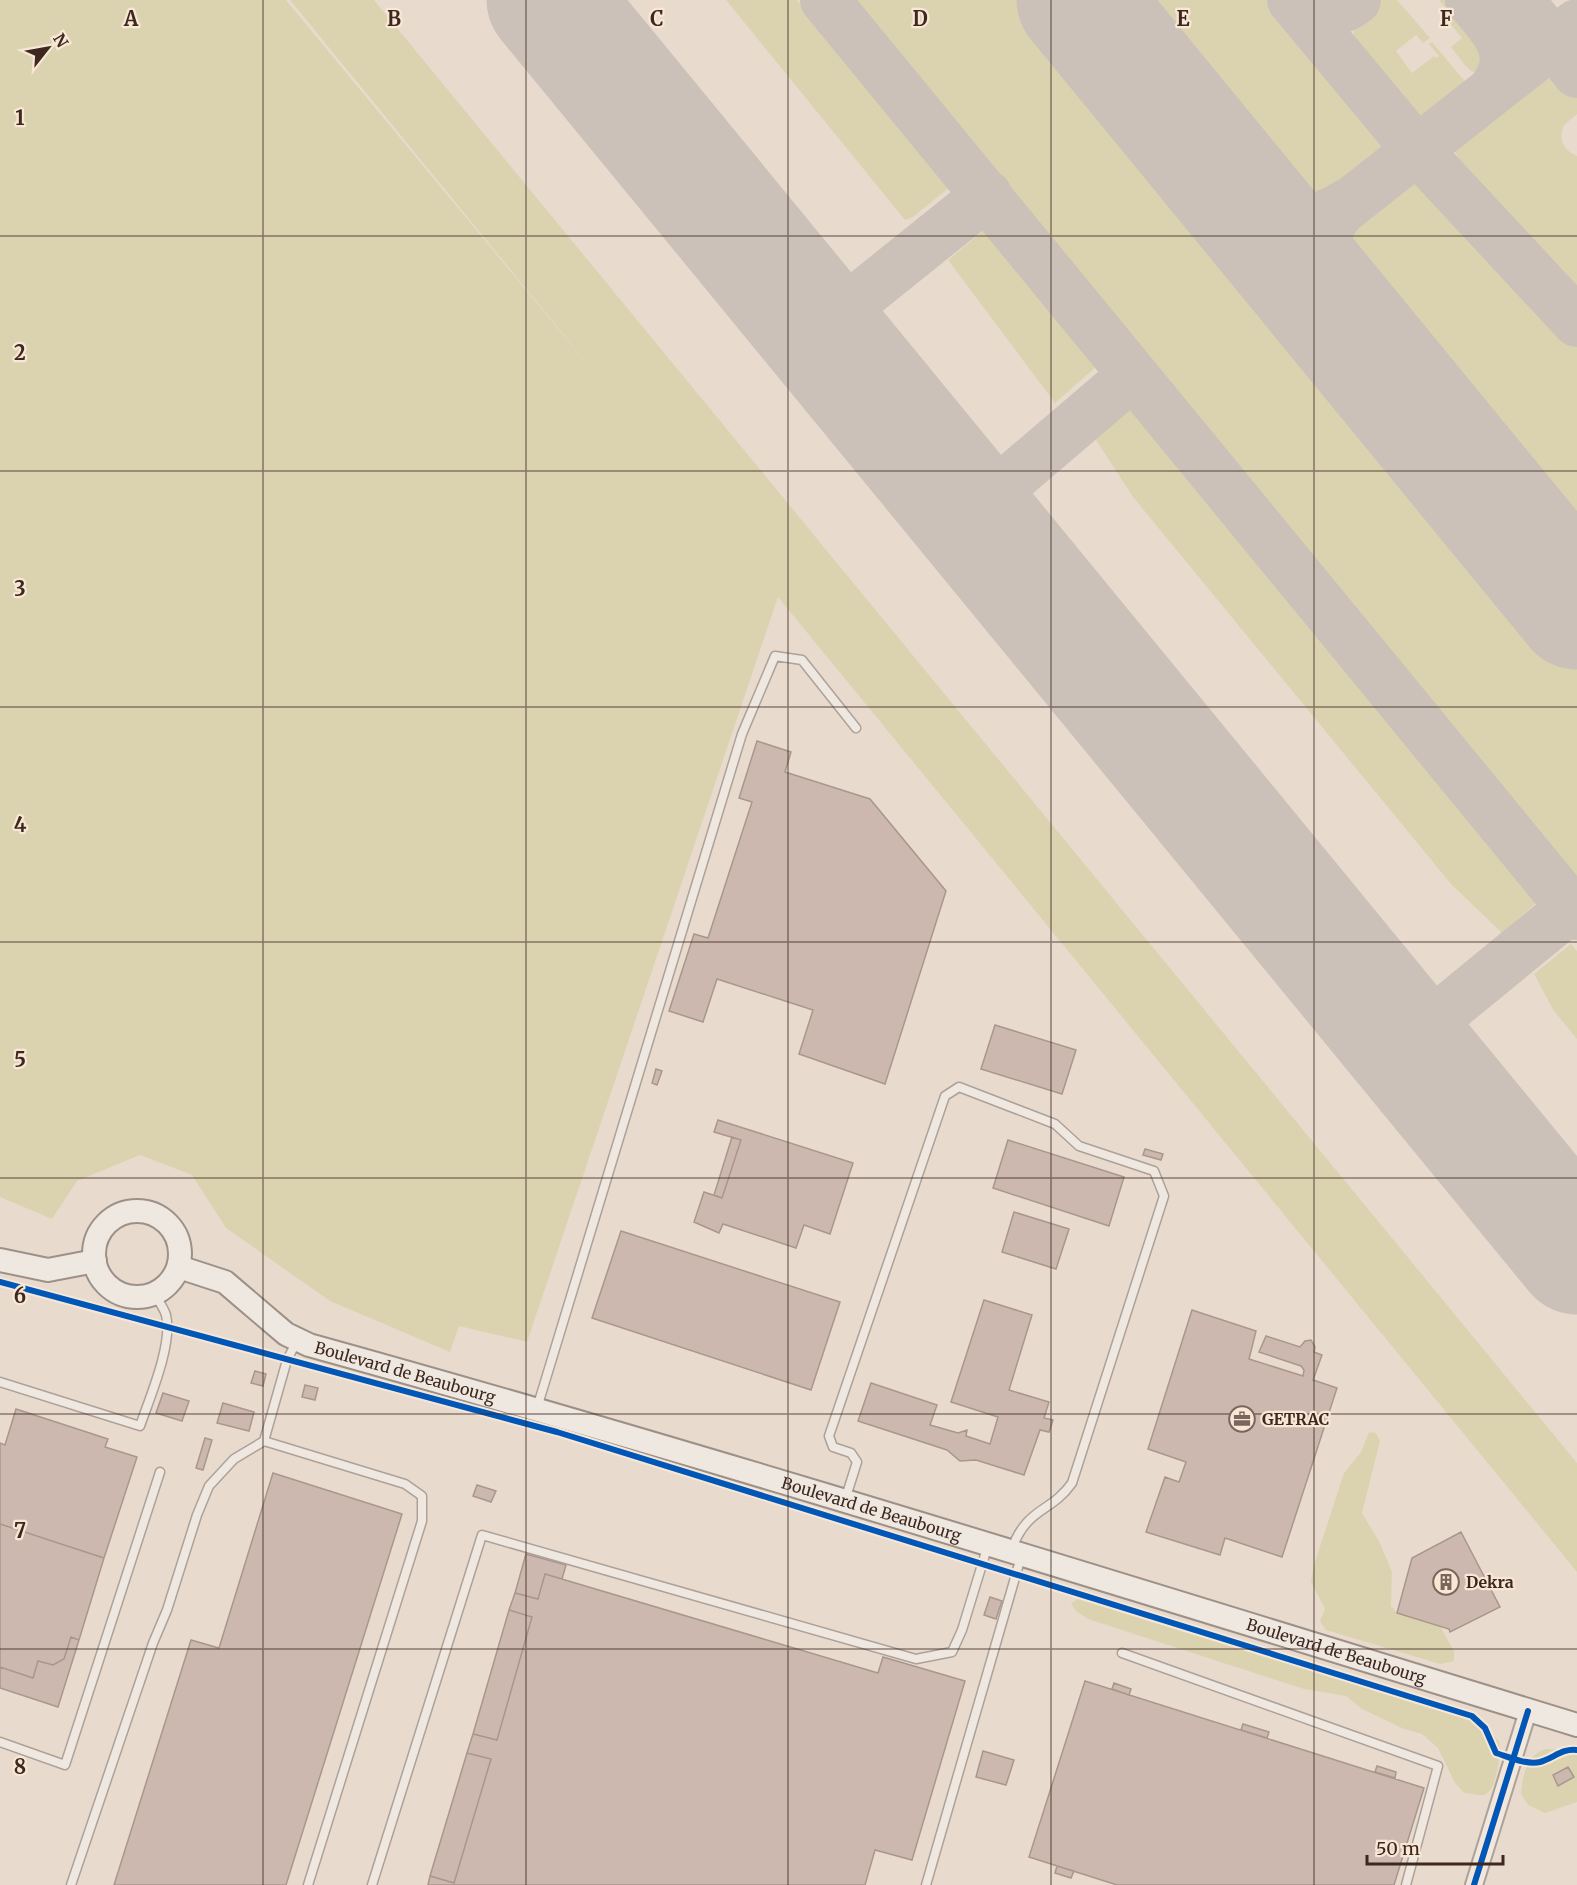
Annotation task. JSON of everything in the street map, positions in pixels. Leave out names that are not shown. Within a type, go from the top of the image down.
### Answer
[{"type":"main road","points":[[140,1210],[161,1217],[171,1226],[178,1239],[181,1253],[179,1267],[165,1288],[154,1294],[135,1297],[116,1292],[99,1274],[94,1262],[94,1247],[99,1233],[107,1222],[119,1214],[140,1210]]},
{"type":"main road","points":[[0,1260],[48,1270],[94,1262]]},
{"type":"main road","name":"Boulevard de Beaubourg","points":[[179,1267],[225,1282],[297,1340],[988,1544],[1017,1545],[1577,1725]]},
{"type":"street","points":[[1474,1885],[1528,1711]]},
{"type":"lane","points":[[537,1409],[742,734],[775,656],[802,660],[856,728]]},
{"type":"lane","points":[[845,1500],[856,1462],[851,1453],[832,1447],[829,1436],[945,1096],[959,1087],[1055,1124],[1079,1146],[1154,1171],[1164,1196],[1072,1483],[1064,1494],[1036,1511],[1017,1545],[926,1885]]},
{"type":"lane","points":[[0,1382],[140,1426],[161,1360],[168,1327],[165,1312],[154,1294]]},
{"type":"lane","points":[[71,1885],[209,1485],[234,1459],[264,1441],[287,1359],[297,1340]]},
{"type":"lane","points":[[264,1441],[405,1484],[422,1496],[424,1505],[422,1521],[308,1885]]},
{"type":"lane","points":[[0,1742],[65,1765],[160,1472]]},
{"type":"lane","points":[[372,1885],[482,1535],[916,1659],[952,1652],[962,1630],[988,1544]]},
{"type":"lane","points":[[1122,1653],[1438,1766],[1406,1885]]},
{"type":"shaded area","points":[[0,0],[286,0],[603,383],[290,0],[374,0],[1577,1463],[1577,1572],[778,597],[527,1342],[459,1326],[450,1352],[330,1301],[226,1228],[192,1175],[140,1155],[77,1181],[52,1219],[0,1197]]},
{"type":"shaded area","points":[[726,0],[797,0],[950,187],[913,217],[905,220]]},
{"type":"shaded area","points":[[849,0],[1044,0],[1577,649],[1577,889]]},
{"type":"shaded area","points":[[1115,0],[1280,0],[1378,121],[1383,145],[1377,163],[1361,180],[1329,198],[1301,200],[1275,189],[1259,176]]},
{"type":"shaded area","points":[[1378,0],[1397,0],[1430,38],[1423,43],[1416,35],[1396,51],[1412,73],[1434,56],[1436,58],[1439,56],[1429,44],[1432,42],[1468,85],[1467,91],[1430,115],[1419,116],[1403,103],[1368,66],[1355,45],[1353,35],[1356,24],[1364,12]]},
{"type":"shaded area","points":[[1439,0],[1453,0],[1482,36],[1492,57],[1491,67],[1485,75],[1474,73],[1451,47],[1462,38],[1443,15],[1448,11]]},
{"type":"shaded area","points":[[1488,0],[1511,0],[1536,31],[1528,33],[1514,29],[1502,19]]},
{"type":"shaded area","points":[[1556,58],[1577,84],[1577,114],[1564,125],[1562,139],[1568,151],[1577,156],[1577,306],[1496,213],[1462,168],[1456,153],[1457,142],[1469,126]]},
{"type":"shaded area","points":[[1408,178],[1422,179],[1439,189],[1577,336],[1577,565],[1350,286],[1343,261],[1343,249],[1354,217],[1362,207],[1389,185]]},
{"type":"shaded area","points":[[984,230],[1097,366],[1055,403],[948,260]]},
{"type":"shaded area","points":[[1130,406],[1536,903],[1502,933],[1451,884],[1133,497],[1094,437]]},
{"type":"shaded area","points":[[1571,944],[1577,951],[1577,1039],[1554,1011],[1534,974]]},
{"type":"shaded area","points":[[1369,1432],[1376,1433],[1380,1441],[1362,1513],[1380,1543],[1392,1572],[1391,1606],[1397,1613],[1440,1626],[1454,1651],[1454,1661],[1440,1664],[1326,1630],[1320,1621],[1325,1609],[1311,1582],[1314,1565],[1344,1473],[1361,1452]]},
{"type":"shaded area","points":[[1085,1595],[1472,1716],[1499,1741],[1499,1763],[1492,1788],[1483,1795],[1464,1793],[1455,1783],[1438,1748],[1422,1734],[1404,1729],[1362,1709],[1346,1696],[1304,1689],[1088,1619],[1076,1611],[1071,1603]]},
{"type":"shaded area","points":[[1545,1749],[1577,1750],[1577,1802],[1545,1813],[1528,1805],[1521,1794],[1526,1767],[1538,1752]]},
{"type":"building","points":[[757,741],[791,752],[785,772],[870,799],[946,891],[885,1084],[799,1054],[813,1010],[717,979],[703,1022],[669,1011],[694,934],[708,938],[752,802],[739,798]]},
{"type":"building","points":[[995,1025],[1076,1050],[1062,1094],[981,1069]]},
{"type":"building","points":[[656,1069],[662,1071],[657,1085],[652,1083]]},
{"type":"building","points":[[718,1120],[853,1163],[830,1234],[804,1225],[796,1248],[723,1224],[719,1233],[694,1222],[704,1192],[722,1198],[741,1140],[714,1132]]},
{"type":"building","points":[[732,1137],[741,1140],[722,1198],[714,1195]]},
{"type":"building","points":[[1008,1140],[1124,1177],[1109,1226],[993,1188]]},
{"type":"building","points":[[1145,1149],[1163,1154],[1161,1160],[1143,1155]]},
{"type":"building","points":[[1014,1212],[1069,1229],[1056,1269],[1002,1252]]},
{"type":"building","points":[[621,1231],[840,1302],[811,1390],[592,1318]]},
{"type":"building","points":[[984,1300],[1032,1315],[1009,1390],[1049,1402],[1044,1418],[1053,1420],[1049,1432],[1040,1430],[1024,1475],[976,1460],[960,1461],[947,1450],[858,1421],[871,1383],[937,1405],[930,1425],[958,1433],[967,1430],[966,1436],[990,1444],[998,1417],[951,1402]]},
{"type":"building","name":"GETRAC","points":[[1192,1310],[1256,1331],[1249,1359],[1303,1376],[1304,1370],[1301,1366],[1259,1352],[1266,1336],[1300,1347],[1305,1341],[1311,1340],[1315,1347],[1314,1352],[1322,1355],[1313,1380],[1337,1388],[1282,1557],[1225,1538],[1220,1555],[1146,1532],[1165,1477],[1179,1482],[1186,1462],[1148,1449]]},
{"type":"building","points":[[255,1371],[266,1374],[263,1386],[251,1383]]},
{"type":"building","points":[[305,1385],[318,1388],[315,1400],[302,1397]]},
{"type":"building","points":[[163,1393],[189,1401],[182,1421],[156,1413]]},
{"type":"building","points":[[223,1403],[254,1412],[249,1431],[217,1423]]},
{"type":"building","points":[[16,1409],[108,1439],[105,1447],[137,1457],[104,1558],[0,1524],[0,1443],[5,1445]]},
{"type":"building","points":[[205,1438],[212,1440],[203,1470],[196,1468]]},
{"type":"building","points":[[273,1473],[402,1514],[286,1885],[114,1885],[191,1640],[219,1648]]},
{"type":"building","points":[[477,1485],[496,1491],[491,1502],[473,1496]]},
{"type":"building","points":[[0,1524],[104,1558],[79,1640],[71,1637],[64,1659],[53,1665],[38,1661],[33,1678],[0,1667]]},
{"type":"building","name":"Dekra","points":[[1461,1532],[1500,1607],[1450,1632],[1449,1629],[1397,1613],[1412,1558]]},
{"type":"building","points":[[526,1554],[566,1565],[562,1579],[545,1574],[538,1599],[515,1593]]},
{"type":"building","points":[[545,1574],[878,1673],[883,1657],[965,1681],[912,1860],[875,1850],[865,1885],[428,1885],[430,1876],[454,1883],[491,1759],[467,1753],[473,1734],[497,1740],[532,1617],[509,1610],[515,1593],[538,1599]]},
{"type":"building","points":[[990,1597],[1002,1601],[996,1619],[984,1615]]},
{"type":"building","points":[[509,1610],[532,1617],[497,1740],[473,1734]]},
{"type":"building","points":[[71,1637],[79,1640],[58,1707],[0,1688],[0,1667],[33,1678],[38,1661],[53,1665],[64,1659]]},
{"type":"building","points":[[1085,1681],[1424,1788],[1394,1885],[1117,1885],[1029,1857]]},
{"type":"building","points":[[1114,1683],[1131,1689],[1129,1695],[1112,1689]]},
{"type":"building","points":[[1243,1724],[1269,1732],[1267,1738],[1241,1730]]},
{"type":"building","points":[[983,1751],[1014,1760],[1006,1785],[976,1777]]},
{"type":"building","points":[[467,1753],[491,1759],[454,1883],[430,1876]]},
{"type":"building","points":[[1377,1766],[1396,1772],[1395,1778],[1375,1772]]},
{"type":"building","points":[[1568,1767],[1574,1777],[1558,1786],[1553,1775]]},
{"type":"building","points":[[1057,1866],[1074,1871],[1071,1878],[1055,1873]]},
{"type":"taxiway","points":[[825,0],[1577,915]]},
{"type":"taxiway","points":[[1292,0],[1416,149],[1577,322]]},
{"type":"taxiway","points":[[1293,0],[1308,9],[1324,12],[1341,9],[1356,0]]},
{"type":"taxiway","points":[[1470,0],[1495,30],[1504,51],[1501,75],[1494,88]]},
{"type":"taxiway","points":[[1519,0],[1577,73]]},
{"type":"taxiway","points":[[1347,328],[1330,299],[1321,270],[1324,241],[1340,211],[1577,24]]},
{"type":"taxiway","points":[[1223,178],[1252,203],[1281,218],[1312,219],[1348,203]]},
{"type":"taxiway","points":[[819,330],[987,195]]},
{"type":"taxiway","points":[[970,514],[1133,375]]},
{"type":"taxiway","points":[[1405,1044],[1571,908]]},
{"type":"runway","points":[[548,0],[1577,1253]]},
{"type":"runway","points":[[1078,0],[1577,608]]},
{"type":"cycle path","points":[[0,1282],[557,1432],[1472,1716],[1485,1728],[1496,1753],[1518,1760],[1540,1762],[1562,1752],[1577,1750]]},
{"type":"cycle path","points":[[1474,1885],[1528,1711]]},
{"type":"place","name":"GETRAC","points":[[1242,1419]]},
{"type":"place","name":"Dekra","points":[[1446,1582]]}]
